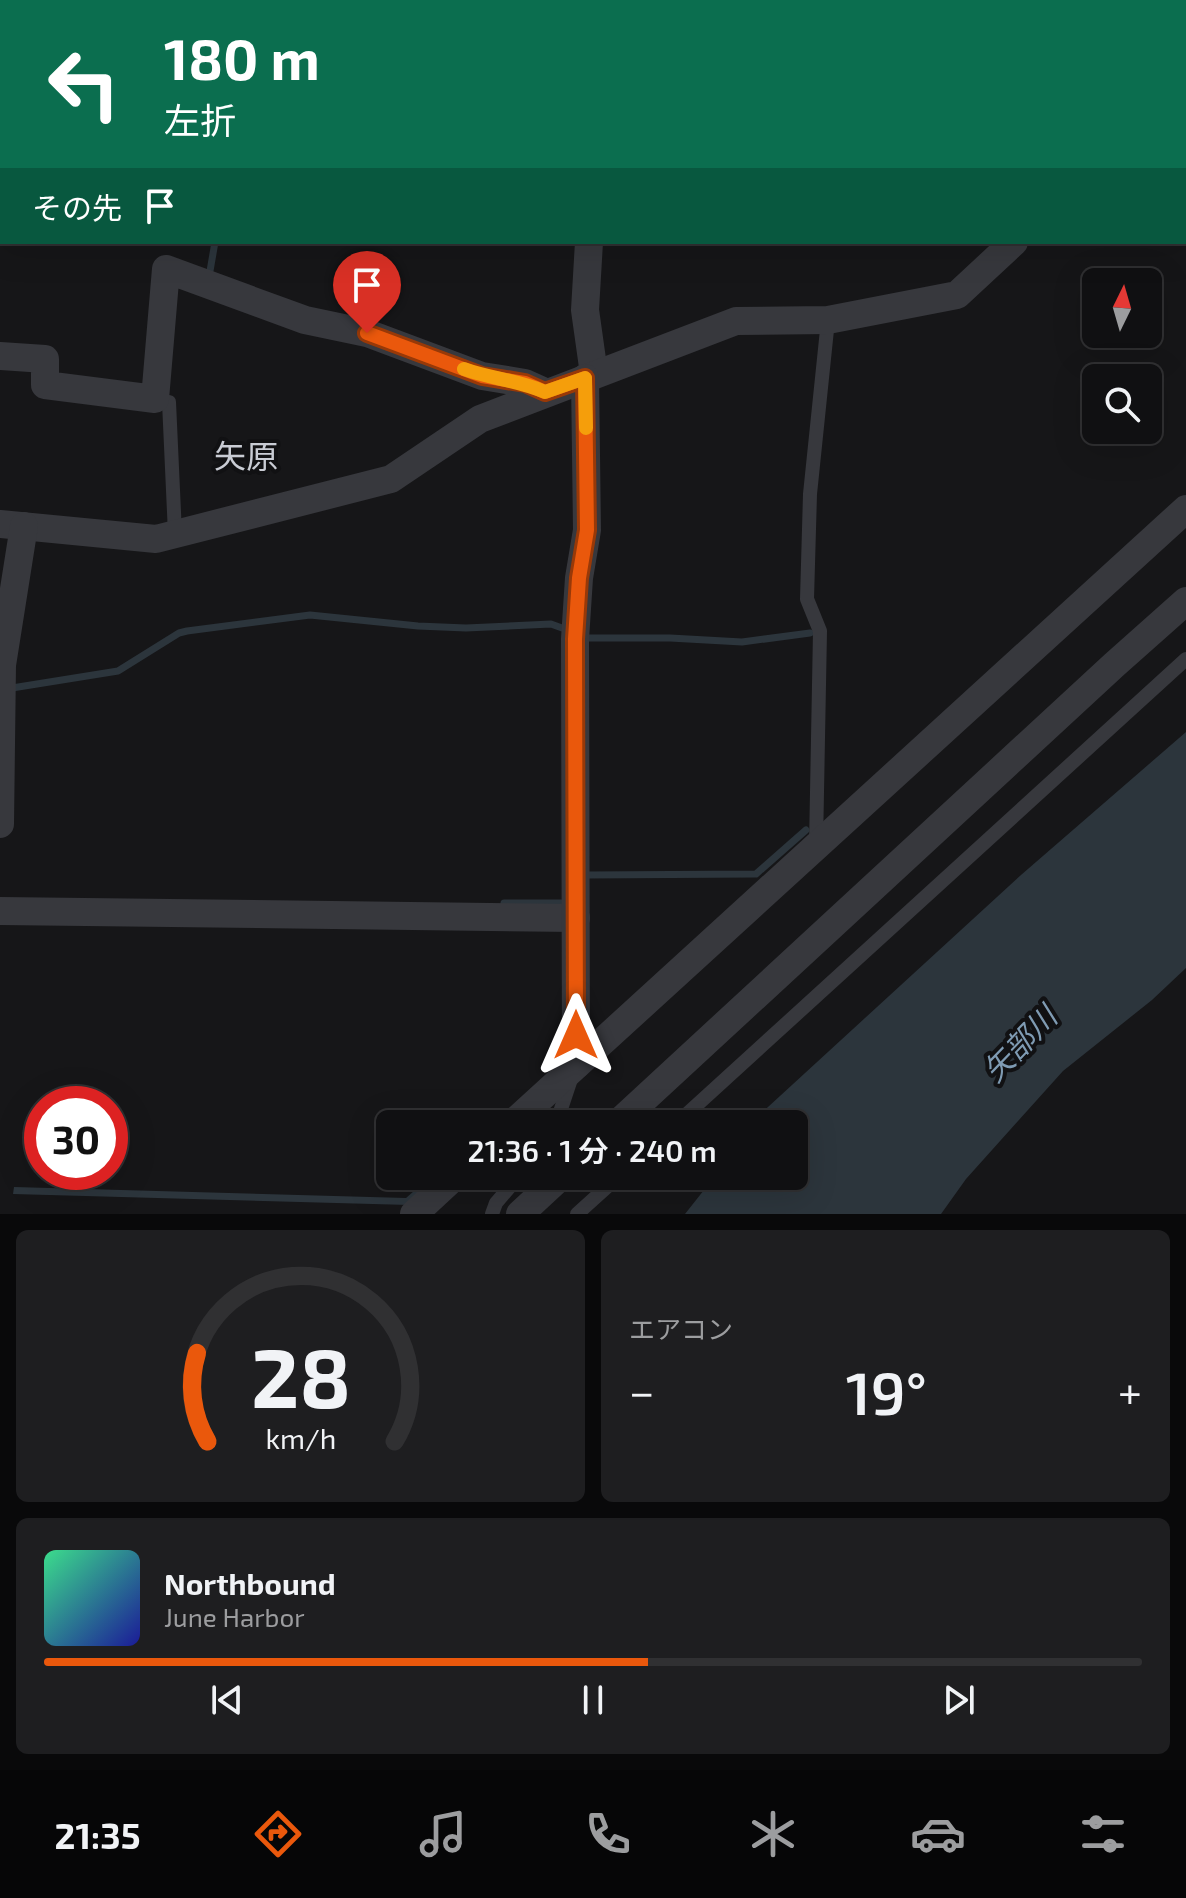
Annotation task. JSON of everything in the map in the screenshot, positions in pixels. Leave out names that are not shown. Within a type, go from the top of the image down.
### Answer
[{"type":"street","points":[[576,1065],[575,639],[579,578],[587,530],[590,376],[585,310],[589,244]]},
{"type":"street","points":[[0,824],[2,665],[12,525],[156,539],[391,479],[480,419],[736,321],[828,320],[957,295],[1012,244]]},
{"type":"street","points":[[0,356],[45,359],[45,385],[155,399],[166,269],[305,320],[367,333],[482,376],[525,383],[545,392]]},
{"type":"street","points":[[527,1110],[1186,509]]},
{"type":"street","points":[[632,1110],[1186,601]]},
{"type":"street","points":[[0,911],[576,918]]},
{"type":"street","points":[[414,1214],[440,1190]]},
{"type":"street","points":[[520,1214],[546,1190]]},
{"type":"lane","points":[[816,847],[820,631],[807,599],[810,494],[828,320]]},
{"type":"lane","points":[[155,399],[169,402],[175,534]]},
{"type":"lane","points":[[691,1110],[1186,659]]},
{"type":"lane","points":[[561,1110],[576,1065]]},
{"type":"lane","points":[[492,1214],[496,1203],[507,1190]]},
{"type":"lane","points":[[577,1214],[604,1190]]},
{"type":"water","name":"矢部川","points":[[1186,732],[1186,968],[1152,1000],[1063,1071],[966,1179],[941,1214],[685,1214],[704,1190],[808,1190],[808,1110],[765,1110],[1021,875]]},
{"type":"water","points":[[14,1187],[24,1187],[24,1190],[406,1198],[415,1190],[425,1190],[409,1205],[13,1194]]},
{"type":"waterway","points":[[210,271],[215,244]]},
{"type":"waterway","points":[[12,688],[118,671],[187,631],[310,615],[418,626],[466,628],[551,624],[562,628]]},
{"type":"waterway","points":[[587,638],[742,642],[810,633]]},
{"type":"waterway","points":[[586,875],[756,874],[806,830]]},
{"type":"waterway","points":[[504,903],[561,903]]},
{"type":"slow traffic","points":[[464,369],[482,376],[525,383],[545,392],[585,378],[586,428]]},
{"type":"district","name":"矢原","points":[[246,455]]},
{"type":"route","points":[[367,333],[482,376],[525,383],[545,392],[585,378],[587,530],[579,578],[575,639],[576,1035]]}]
